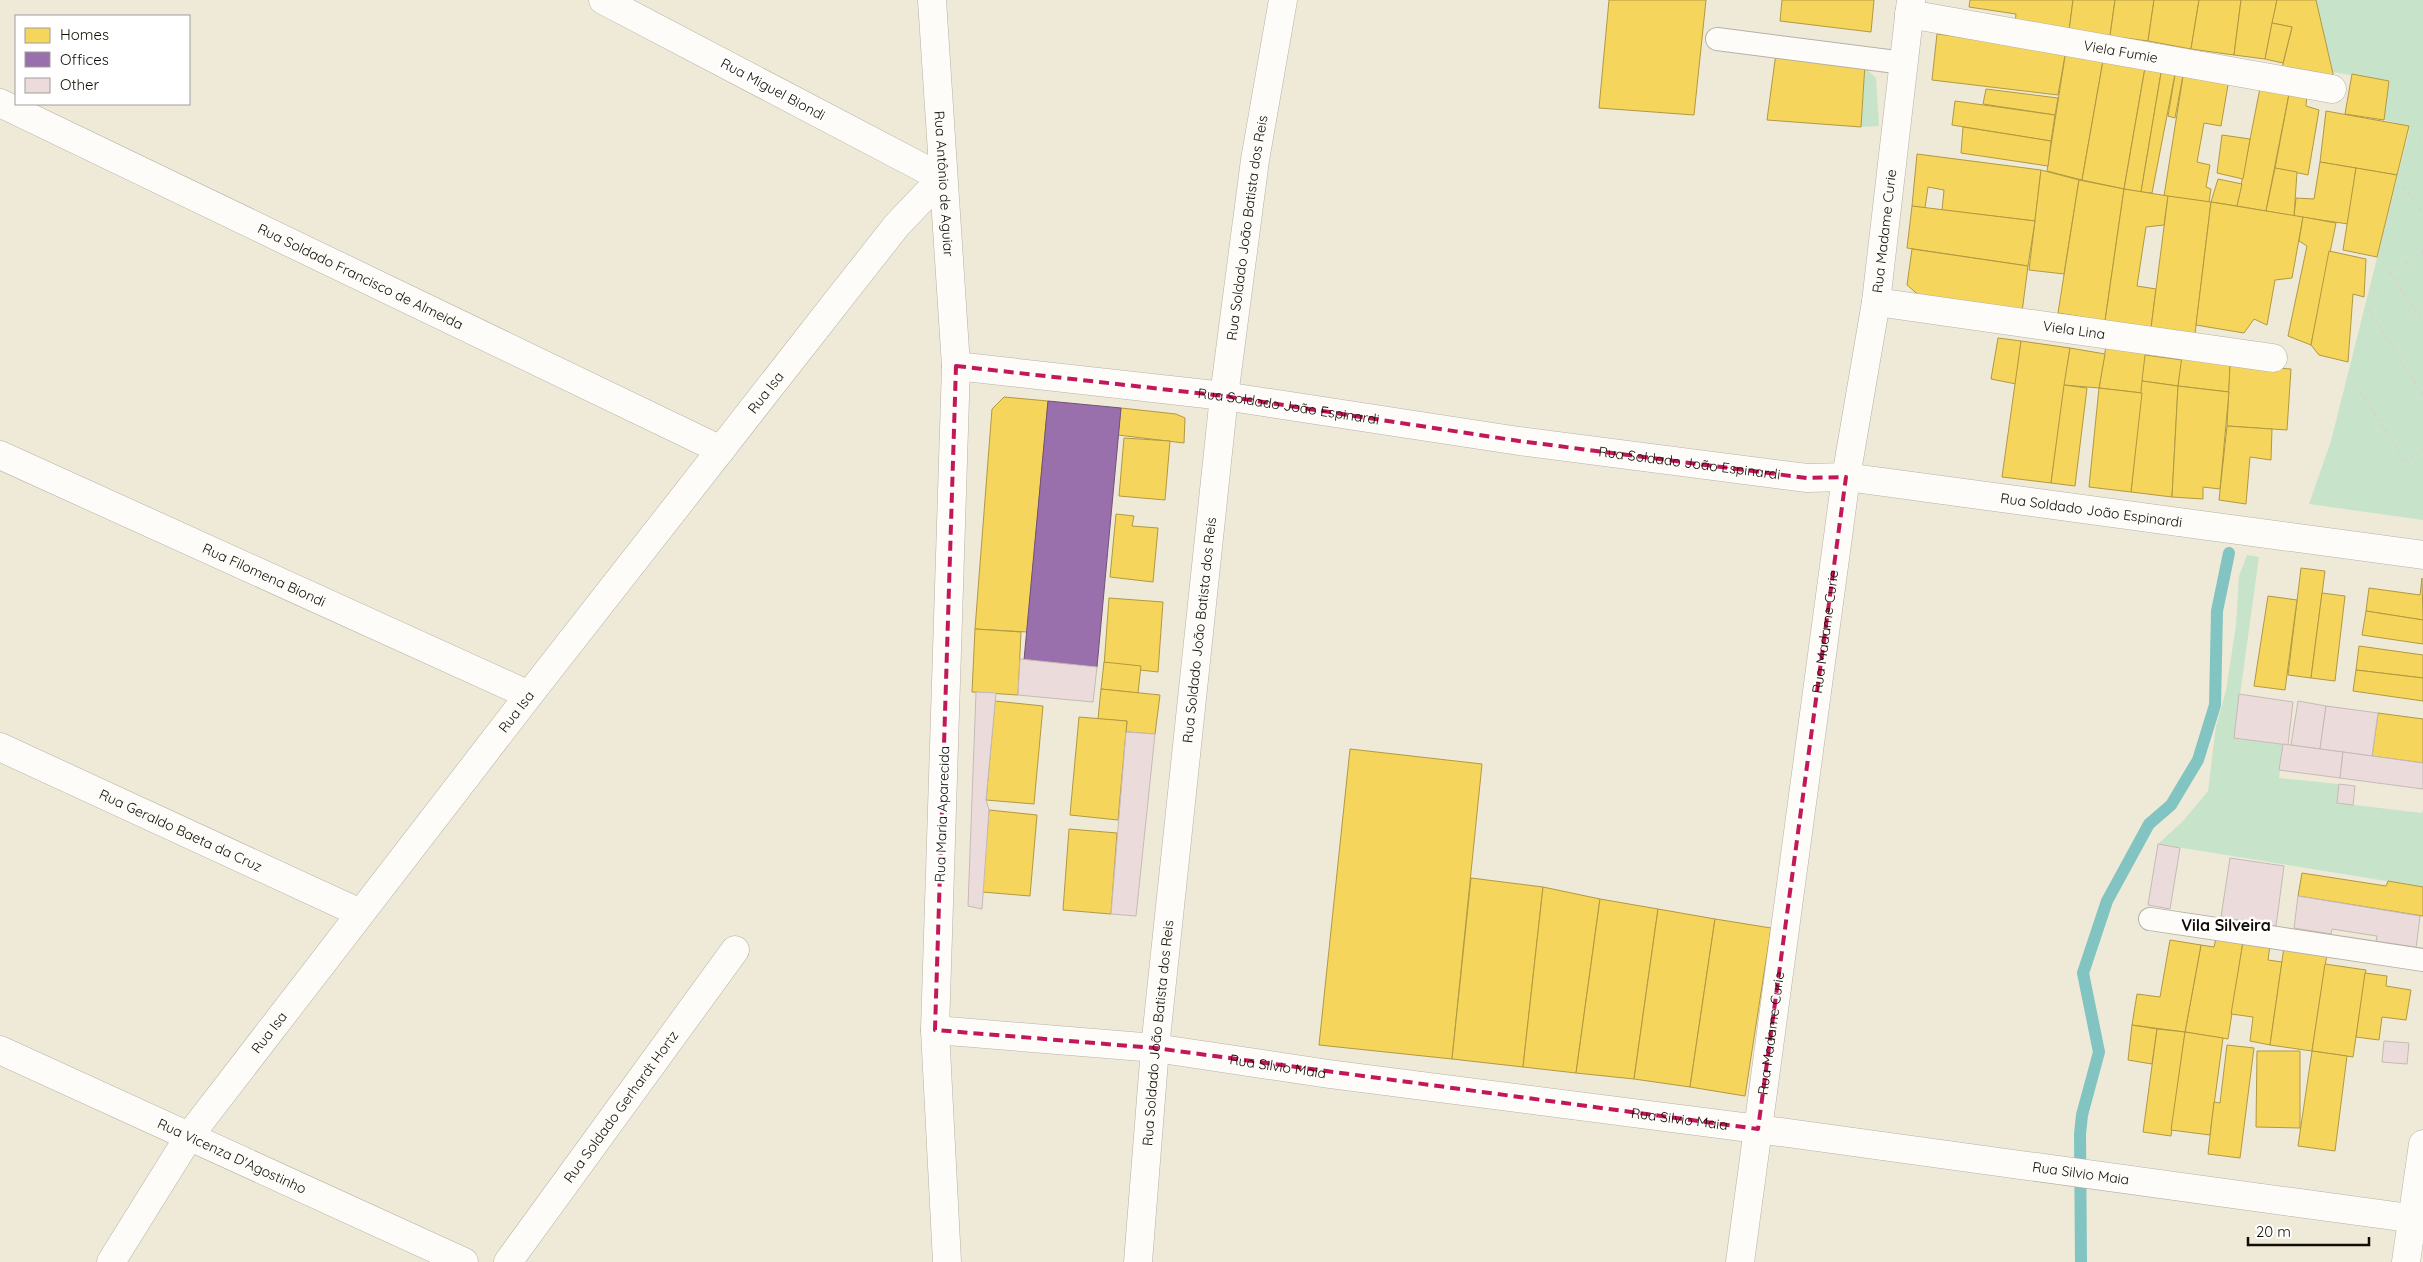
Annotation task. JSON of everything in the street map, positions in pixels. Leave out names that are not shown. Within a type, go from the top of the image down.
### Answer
[{"type":"street","name":"Rua Miguel Biondi","points":[[603,0],[942,178]]},
{"type":"street","name":"Rua Antônio de Aguiar","points":[[932,0],[942,178],[956,366]]},
{"type":"street","name":"Rua Soldado João Batista dos Reis","points":[[1138,1262],[1154,1048],[1224,396],[1255,160],[1283,0]]},
{"type":"street","name":"Rua Madame Curie","points":[[1740,1262],[1846,476],[1876,302],[1910,7]]},
{"type":"street","name":"Viela Fumie","points":[[1910,7],[2332,89]]},
{"type":"street","name":"Rua Soldado Francisco de Almeida","points":[[0,103],[721,450]]},
{"type":"street","name":"Rua Isa","points":[[112,1262],[190,1135],[529,695],[897,225],[942,178]]},
{"type":"street","name":"Viela Lina","points":[[1876,302],[2273,358]]},
{"type":"street","name":"Rua Soldado João Espinardi","points":[[956,366],[1224,396],[1557,446],[1807,478],[1846,476],[2423,555]]},
{"type":"street","name":"Rua Maria Aparecida","points":[[947,1262],[935,1030],[956,366]]},
{"type":"street","name":"Rua Filomena Biondi","points":[[0,455],[529,695]]},
{"type":"street","name":"Rua Geraldo Baeta da Cruz","points":[[0,747],[360,913]]},
{"type":"street","name":"Rua Soldado Gerhardt Hortz","points":[[508,1262],[735,950]]},
{"type":"street","name":"Rua Silvio Maia","points":[[935,1030],[1154,1048],[1329,1074],[1758,1129],[2417,1219]]},
{"type":"street","name":"Rua Vicenza D'Agostinho","points":[[0,1050],[190,1135],[464,1262]]},
{"type":"street","points":[[2406,1262],[2417,1219],[2423,1144]]},
{"type":"lane","points":[[1717,39],[1904,63]]},
{"type":"lane","points":[[2150,919],[2423,960]]},
{"type":"path","points":[[2420,138],[2423,142]]},
{"type":"path","points":[[2404,187],[2423,213]]},
{"type":"path","points":[[2423,251],[2390,273],[2423,322]]},
{"type":"path","points":[[2368,310],[2423,394]]},
{"type":"path","points":[[2357,386],[2405,462],[2423,451]]},
{"type":"highlighted area","points":[[956,366],[1224,396],[1519,441],[1807,478],[1846,477],[1758,1129],[1155,1048],[935,1030]]},
{"type":"green space","points":[[2316,0],[2423,0],[2423,520],[2309,504],[2331,441],[2410,127],[2384,120],[2389,81],[2332,72]]},
{"type":"green space","points":[[1865,68],[1876,78],[1879,126],[1861,127]]},
{"type":"green space","points":[[2247,555],[2259,557],[2234,738],[2283,744],[2279,778],[2339,784],[2338,803],[2422,813],[2423,809],[2423,887],[2158,844],[2183,821],[2208,791],[2216,726],[2226,691],[2236,625],[2239,576]]},
{"type":"building: Homes","points":[[1609,0],[1706,0],[1694,115],[1599,108]]},
{"type":"building: Homes","points":[[1782,0],[1874,0],[1871,32],[1780,21]]},
{"type":"building: Homes","points":[[1970,0],[2073,0],[2069,31],[2015,23],[2016,14],[1969,7]]},
{"type":"building: Homes","points":[[2073,0],[2115,0],[2110,36],[2069,31]]},
{"type":"building: Homes","points":[[2115,0],[2154,0],[2148,41],[2110,36]]},
{"type":"building: Homes","points":[[2154,0],[2199,0],[2191,49],[2148,41]]},
{"type":"building: Homes","points":[[2199,0],[2241,0],[2234,55],[2191,49]]},
{"type":"building: Homes","points":[[2241,0],[2277,0],[2265,59],[2234,55]]},
{"type":"building: Homes","points":[[2277,0],[2316,0],[2334,78],[2282,68],[2292,27],[2272,23]]},
{"type":"building: Homes","points":[[2272,23],[2292,27],[2283,63],[2265,59]]},
{"type":"building: Homes","points":[[1937,34],[2066,50],[2058,95],[1932,80]]},
{"type":"building: Homes","points":[[2066,50],[2104,55],[2082,180],[2047,171]]},
{"type":"building: Homes","points":[[1776,53],[1865,64],[1861,127],[1767,120]]},
{"type":"building: Homes","points":[[2104,55],[2146,62],[2124,189],[2082,180]]},
{"type":"building: Homes","points":[[2146,62],[2162,67],[2141,192],[2124,189]]},
{"type":"building: Homes","points":[[2162,67],[2176,69],[2152,193],[2141,192]]},
{"type":"building: Homes","points":[[2176,69],[2184,70],[2175,118],[2168,116]]},
{"type":"building: Homes","points":[[2184,70],[2229,79],[2221,126],[2204,123],[2197,162],[2210,165],[2206,187],[2211,189],[2209,202],[2164,196]]},
{"type":"building: Homes","points":[[2352,74],[2389,81],[2384,120],[2345,114]]},
{"type":"building: Homes","points":[[2260,88],[2289,94],[2266,211],[2237,206]]},
{"type":"building: Homes","points":[[1986,89],[2058,98],[2055,115],[1983,104]]},
{"type":"building: Homes","points":[[2290,89],[2307,93],[2306,106],[2319,110],[2308,175],[2275,168]]},
{"type":"building: Homes","points":[[1955,101],[2055,115],[2051,141],[1952,125]]},
{"type":"building: Homes","points":[[2326,111],[2409,126],[2397,175],[2320,162]]},
{"type":"building: Homes","points":[[1963,127],[2051,141],[2048,166],[1961,153]]},
{"type":"building: Homes","points":[[2222,135],[2250,139],[2243,179],[2217,173]]},
{"type":"building: Homes","points":[[1917,154],[2041,170],[2035,221],[1942,210],[1944,190],[1928,187],[1925,208],[1912,206]]},
{"type":"building: Homes","points":[[2320,162],[2356,168],[2348,224],[2294,216],[2296,198],[2314,199]]},
{"type":"building: Homes","points":[[2275,168],[2297,172],[2294,216],[2266,211]]},
{"type":"building: Homes","points":[[2356,168],[2397,175],[2377,257],[2343,250]]},
{"type":"building: Homes","points":[[2041,170],[2079,180],[2064,274],[2029,270]]},
{"type":"building: Homes","points":[[2218,179],[2242,184],[2237,206],[2211,202]]},
{"type":"building: Homes","points":[[2079,180],[2124,189],[2105,321],[2058,313]]},
{"type":"building: Homes","points":[[2124,189],[2168,196],[2164,225],[2146,227],[2137,286],[2156,289],[2151,328],[2105,321]]},
{"type":"building: Homes","points":[[2168,196],[2211,202],[2195,334],[2151,328]]},
{"type":"building: Homes","points":[[2211,202],[2303,217],[2292,278],[2275,280],[2267,325],[2254,319],[2244,333],[2196,325]]},
{"type":"building: Homes","points":[[1912,206],[2035,221],[2028,266],[1907,248]]},
{"type":"building: Homes","points":[[2303,217],[2336,223],[2311,345],[2288,336],[2307,246],[2299,241]]},
{"type":"building: Homes","points":[[1912,249],[2028,266],[2022,312],[1921,297],[1907,285]]},
{"type":"building: Homes","points":[[2329,251],[2366,259],[2364,297],[2353,294],[2348,362],[2319,355],[2311,345]]},
{"type":"building: Homes","points":[[1998,338],[2021,341],[2016,384],[1991,379]]},
{"type":"building: Homes","points":[[2021,341],[2070,348],[2051,483],[2002,477]]},
{"type":"building: Homes","points":[[2106,346],[2146,353],[2142,393],[2099,388]]},
{"type":"building: Homes","points":[[2070,348],[2105,354],[2099,388],[2064,385]]},
{"type":"building: Homes","points":[[2145,355],[2182,360],[2178,386],[2142,381]]},
{"type":"building: Homes","points":[[2182,356],[2230,365],[2229,392],[2178,386]]},
{"type":"building: Homes","points":[[2230,365],[2291,369],[2287,430],[2227,426]]},
{"type":"building: Homes","points":[[2142,381],[2178,386],[2172,497],[2131,492]]},
{"type":"building: Homes","points":[[2064,385],[2087,388],[2075,486],[2051,483]]},
{"type":"building: Homes","points":[[2178,386],[2229,392],[2220,489],[2203,487],[2203,499],[2172,497]]},
{"type":"building: Homes","points":[[2099,388],[2142,393],[2131,492],[2089,487]]},
{"type":"building: Homes","points":[[1004,397],[1048,401],[1027,632],[975,629],[992,409]]},
{"type":"building: Homes","points":[[1121,408],[1176,414],[1185,418],[1184,443],[1118,435]]},
{"type":"building: Homes","points":[[2227,426],[2272,429],[2271,460],[2250,457],[2246,504],[2219,500]]},
{"type":"building: Homes","points":[[1124,438],[1170,441],[1165,500],[1119,496]]},
{"type":"building: Homes","points":[[1116,514],[1134,516],[1132,526],[1158,528],[1153,582],[1110,577]]},
{"type":"building: Homes","points":[[2301,568],[2325,571],[2311,678],[2288,675]]},
{"type":"building: Homes","points":[[2422,578],[2423,620],[2366,611],[2369,588],[2420,595]]},
{"type":"building: Homes","points":[[2322,593],[2345,596],[2335,681],[2311,678]]},
{"type":"building: Homes","points":[[2268,596],[2297,600],[2285,690],[2254,686]]},
{"type":"building: Homes","points":[[1109,598],[1163,602],[1158,672],[1104,666]]},
{"type":"building: Homes","points":[[2366,611],[2423,620],[2423,644],[2362,635]]},
{"type":"building: Homes","points":[[975,629],[1021,632],[1018,695],[972,692]]},
{"type":"building: Homes","points":[[2359,646],[2423,655],[2423,678],[2356,670]]},
{"type":"building: Homes","points":[[1104,662],[1141,666],[1138,693],[1101,689]]},
{"type":"building: Homes","points":[[2356,670],[2423,678],[2423,701],[2353,691]]},
{"type":"building: Homes","points":[[1101,689],[1160,695],[1155,734],[1126,732],[1127,721],[1098,719]]},
{"type":"building: Homes","points":[[995,701],[1043,706],[1034,804],[986,800]]},
{"type":"building: Homes","points":[[2378,713],[2423,719],[2423,763],[2372,756]]},
{"type":"building: Homes","points":[[1079,717],[1127,721],[1118,820],[1070,815]]},
{"type":"building: Homes","points":[[1350,749],[1482,764],[1452,1059],[1319,1045]]},
{"type":"building: Homes","points":[[989,810],[1037,815],[1030,896],[982,892]]},
{"type":"building: Homes","points":[[1069,829],[1117,833],[1111,914],[1063,910]]},
{"type":"building: Homes","points":[[2302,873],[2386,886],[2388,881],[2423,887],[2423,916],[2298,896]]},
{"type":"building: Homes","points":[[1471,878],[1543,887],[1523,1067],[1452,1059]]},
{"type":"building: Homes","points":[[1543,887],[1600,899],[1576,1073],[1523,1067]]},
{"type":"building: Homes","points":[[1600,899],[1658,909],[1634,1079],[1576,1073]]},
{"type":"building: Homes","points":[[1658,909],[1715,919],[1690,1087],[1634,1079]]},
{"type":"building: Homes","points":[[1715,919],[1771,928],[1745,1096],[1690,1087]]},
{"type":"building: Homes","points":[[2216,938],[2243,942],[2228,1039],[2185,1032],[2201,945],[2214,947]]},
{"type":"building: Homes","points":[[2170,940],[2201,945],[2185,1032],[2132,1025],[2137,994],[2160,997]]},
{"type":"building: Homes","points":[[2243,942],[2270,945],[2268,960],[2282,962],[2270,1045],[2250,1041],[2253,1017],[2231,1014]]},
{"type":"building: Homes","points":[[2284,947],[2327,954],[2312,1051],[2270,1045]]},
{"type":"building: Homes","points":[[2325,964],[2366,970],[2353,1057],[2312,1051]]},
{"type":"building: Homes","points":[[2365,973],[2387,976],[2386,986],[2411,990],[2406,1020],[2382,1017],[2379,1040],[2356,1037]]},
{"type":"building: Homes","points":[[2132,1025],[2157,1029],[2152,1064],[2128,1060]]},
{"type":"building: Homes","points":[[2157,1029],[2185,1032],[2171,1136],[2143,1132]]},
{"type":"building: Homes","points":[[2185,1032],[2223,1038],[2210,1135],[2171,1130]]},
{"type":"building: Homes","points":[[2227,1045],[2254,1048],[2240,1158],[2208,1154],[2214,1102],[2220,1103]]},
{"type":"building: Homes","points":[[2257,1051],[2300,1051],[2300,1128],[2256,1127]]},
{"type":"building: Homes","points":[[2312,1051],[2347,1056],[2335,1151],[2298,1146]]},
{"type":"building: Offices","points":[[1048,401],[1121,408],[1097,667],[1024,660]]},
{"type":"building: Other","points":[[1020,659],[1097,667],[1093,702],[1018,695]]},
{"type":"building: Other","points":[[976,692],[996,693],[986,800],[989,810],[982,909],[968,906]]},
{"type":"building: Other","points":[[2239,694],[2293,702],[2288,745],[2234,738]]},
{"type":"building: Other","points":[[2298,701],[2326,706],[2320,749],[2291,745]]},
{"type":"building: Other","points":[[2326,706],[2378,713],[2372,756],[2320,749]]},
{"type":"building: Other","points":[[1126,732],[1155,734],[1136,916],[1111,914]]},
{"type":"building: Other","points":[[2283,744],[2343,752],[2340,778],[2279,770]]},
{"type":"building: Other","points":[[2343,752],[2423,763],[2423,789],[2340,778]]},
{"type":"building: Other","points":[[2339,784],[2355,786],[2353,805],[2337,803]]},
{"type":"building: Other","points":[[2158,844],[2180,848],[2170,909],[2148,905]]},
{"type":"building: Other","points":[[2230,858],[2284,866],[2276,926],[2221,917]]},
{"type":"building: Other","points":[[2298,896],[2420,916],[2416,948],[2376,942],[2377,936],[2332,929],[2331,934],[2294,928]]},
{"type":"building: Other","points":[[2384,1041],[2409,1043],[2407,1064],[2382,1062]]},
{"type":"waterway","points":[[2081,1262],[2080,1134],[2082,1115],[2099,1052],[2083,973],[2107,901],[2149,824],[2171,805],[2198,760],[2215,705],[2217,611],[2229,553]]},
{"type":"district","name":"Vila Silveira","points":[[2226,925]]}]
